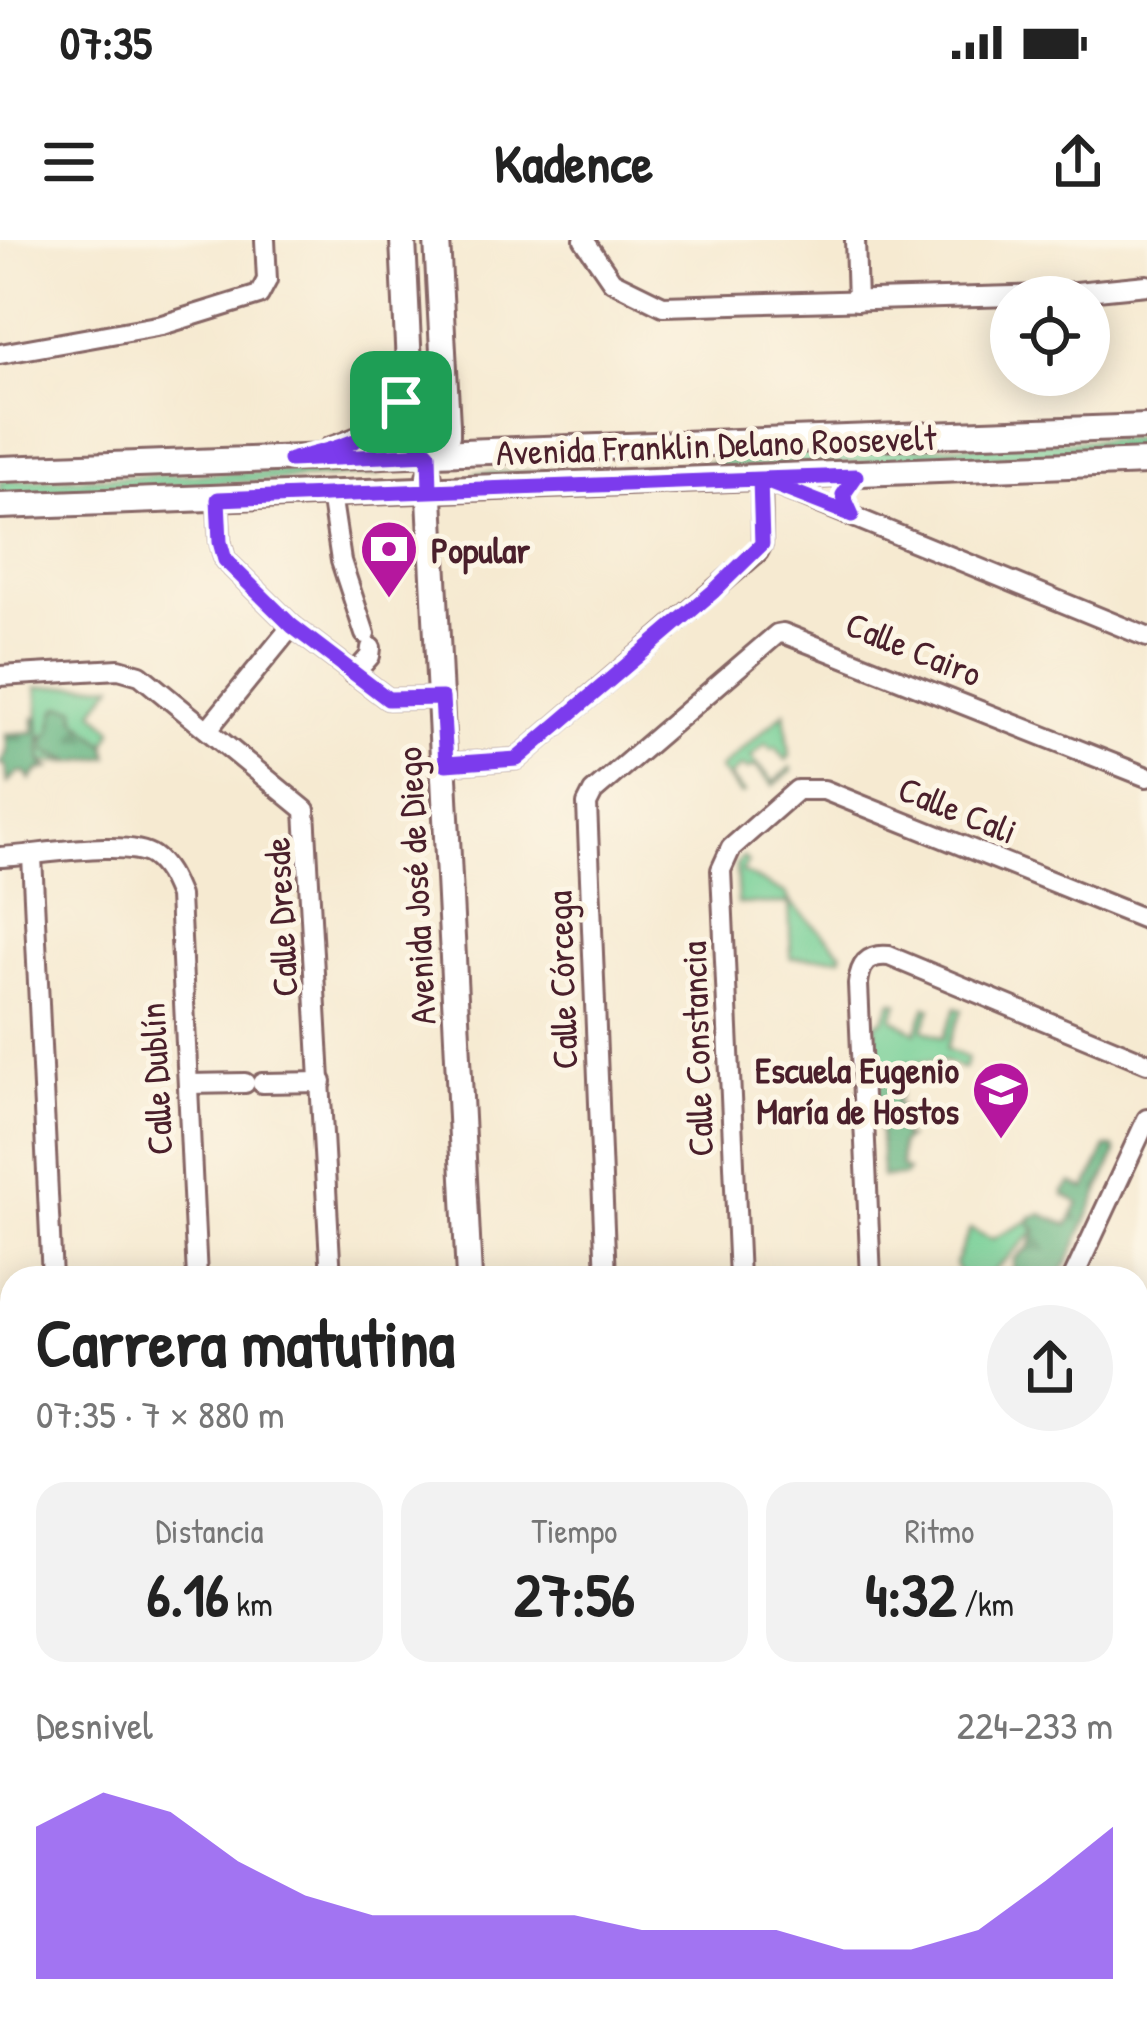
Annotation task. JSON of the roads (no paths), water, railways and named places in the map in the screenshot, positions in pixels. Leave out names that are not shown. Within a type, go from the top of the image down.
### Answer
[{"type":"main road","points":[[403,240],[413,437],[429,454],[447,435],[437,240]]},
{"type":"main road","points":[[290,460],[364,438],[388,423],[410,373]]},
{"type":"main road","name":"Avenida Franklin Delano Roosevelt","points":[[0,470],[1147,427]]},
{"type":"main road","name":"Avenida José de Diego","points":[[429,454],[468,1266]]},
{"type":"main road","name":"Avenida Franklin Delano Roosevelt","points":[[0,506],[1147,462]]},
{"type":"street","points":[[0,354],[162,325],[259,295],[267,280],[265,240]]},
{"type":"street","points":[[584,240],[612,281],[663,306],[1046,296],[1147,285]]},
{"type":"street","points":[[856,240],[857,302]]},
{"type":"street","points":[[852,515],[843,495],[856,476]]},
{"type":"street","points":[[446,764],[517,759],[743,565],[762,544],[760,479],[1147,637]]},
{"type":"street","points":[[331,494],[340,561],[370,656],[354,674]]},
{"type":"street","points":[[218,499],[225,560],[292,626],[388,699],[442,698]]},
{"type":"street","points":[[208,729],[292,626]]},
{"type":"street","name":"Calle Cairo","points":[[678,720],[783,633],[1147,777]]},
{"type":"street","name":"Calle Dresde","points":[[0,676],[130,670],[152,681],[307,816],[330,1266]]},
{"type":"street","name":"Calle Córcega","points":[[606,1266],[587,804],[593,792],[678,720]]},
{"type":"street","name":"Calle Cali","points":[[752,830],[797,790],[824,790],[1147,920]]},
{"type":"street","name":"Calle Constancia","points":[[738,1266],[721,870],[731,848],[752,830]]},
{"type":"street","name":"Calle Dublín","points":[[32,856],[132,848],[153,856],[179,896],[197,1266]]},
{"type":"street","points":[[0,857],[32,856],[51,1266]]},
{"type":"street","points":[[870,1266],[858,984],[863,964],[878,955],[889,956],[1147,1063]]},
{"type":"street","points":[[189,1084],[322,1082]]},
{"type":"street","points":[[1079,1266],[1147,1119]]},
{"type":"place","name":"Popular","points":[[389,600]]},
{"type":"place","name":"Escuela Eugenio María de Hostos","points":[[1001,1141]]}]
